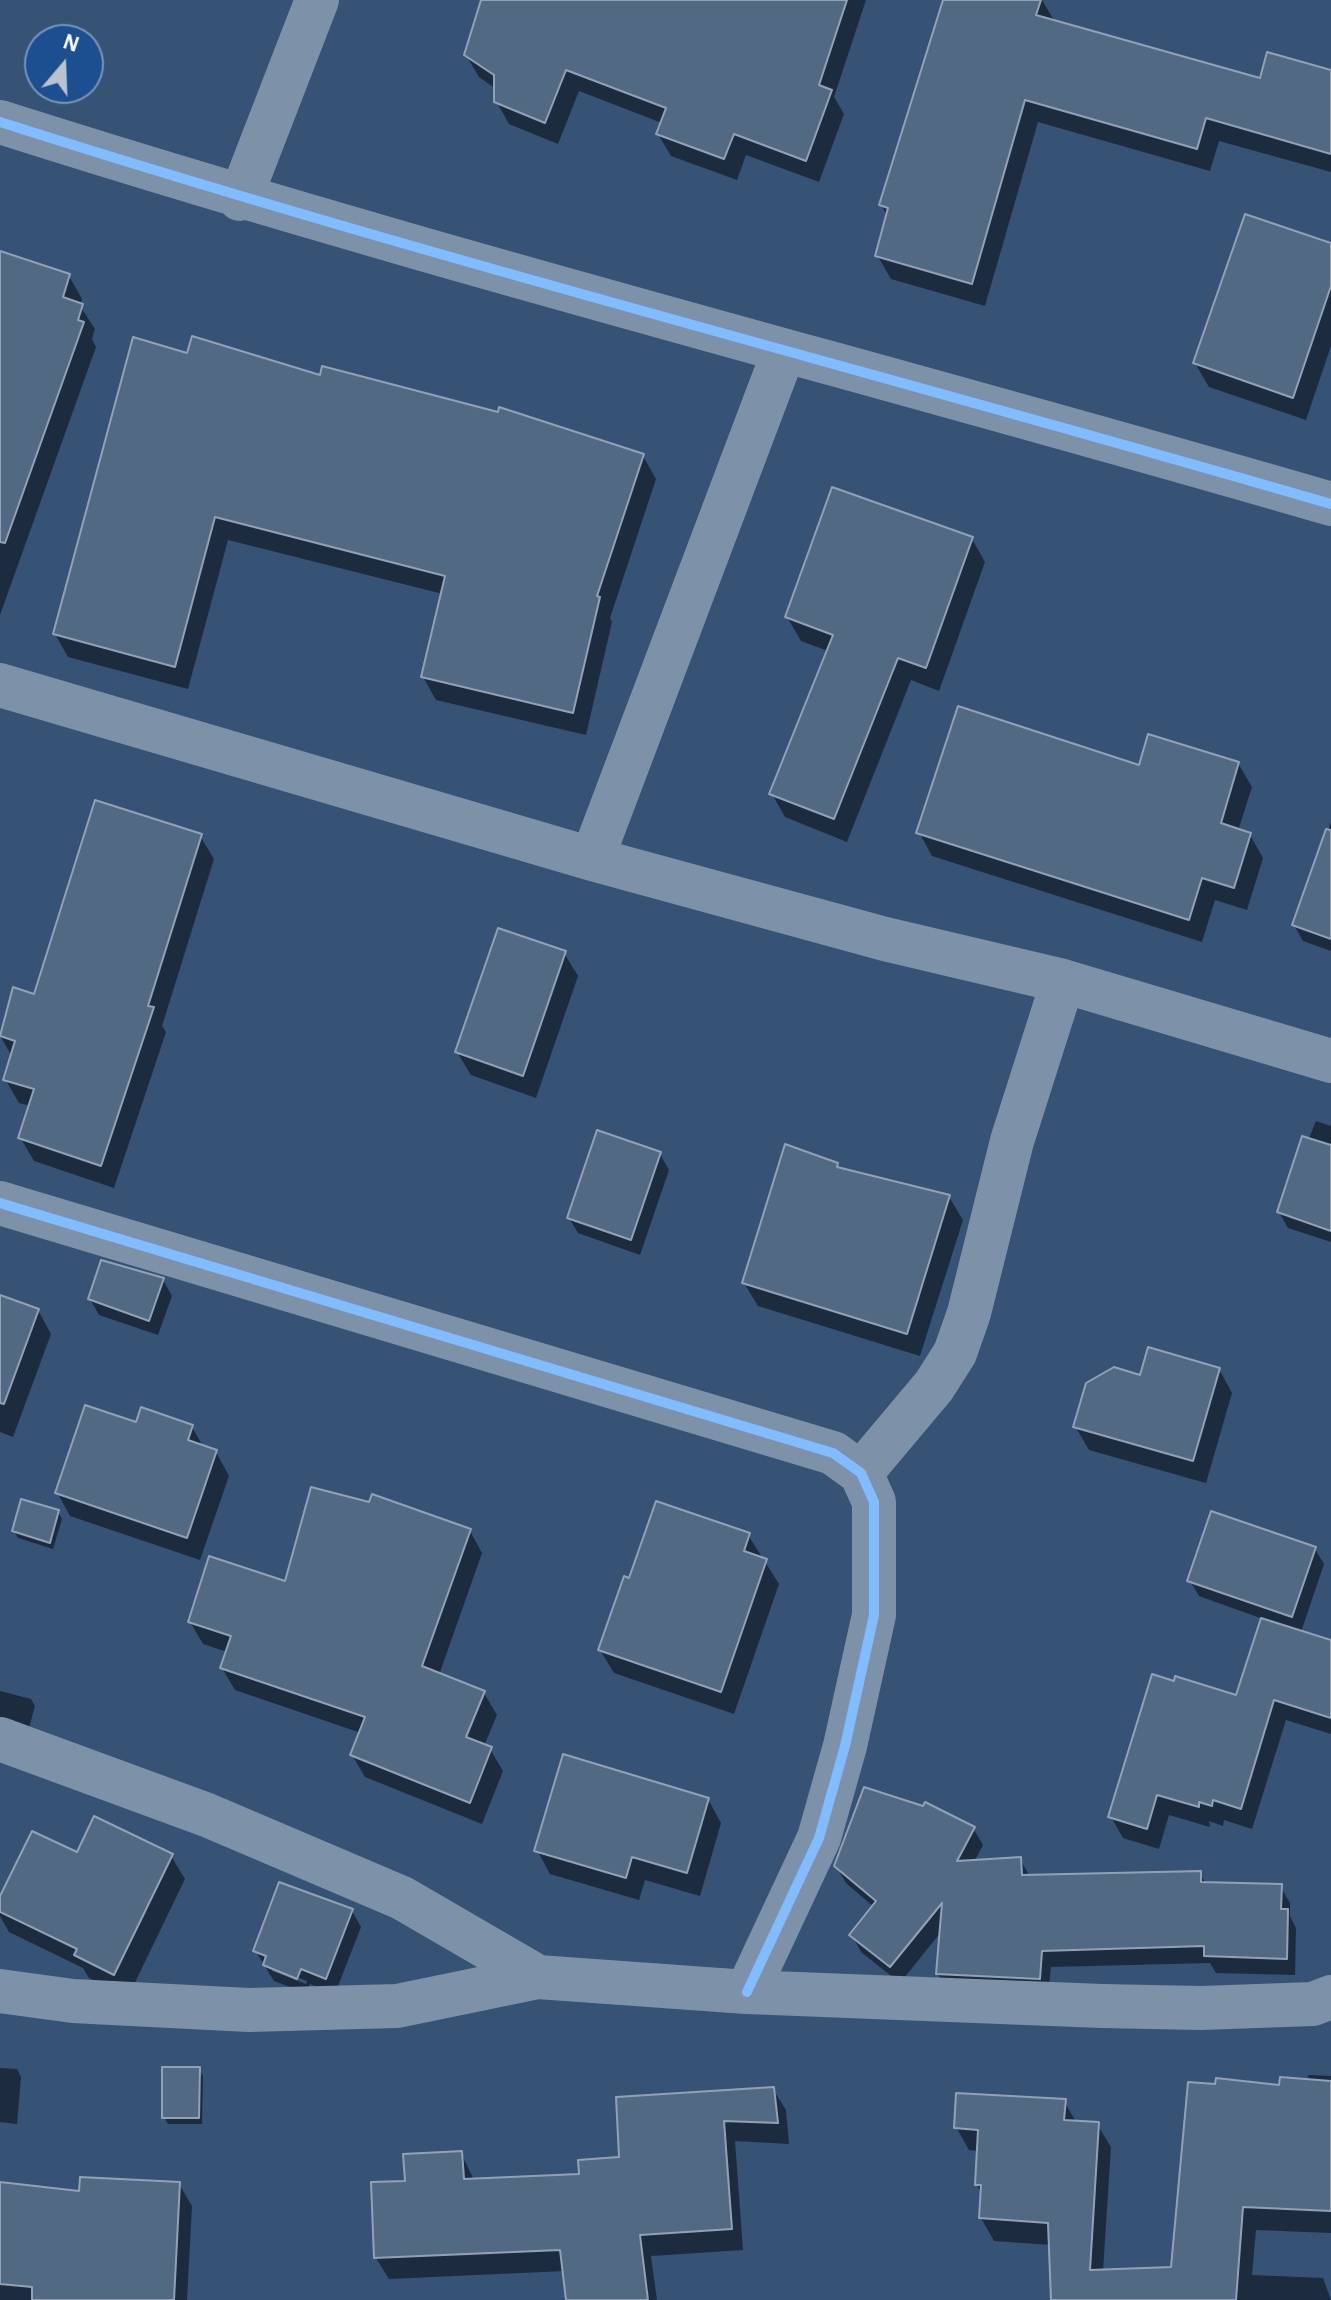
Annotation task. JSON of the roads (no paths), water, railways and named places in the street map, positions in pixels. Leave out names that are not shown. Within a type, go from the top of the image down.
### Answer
[{"type":"street","points":[[240,199],[317,0]]},
{"type":"street","points":[[0,122],[240,199],[1078,430],[1331,504]]},
{"type":"street","points":[[592,859],[784,351]]},
{"type":"street","points":[[0,685],[592,859],[885,939],[1063,981],[1331,1061]]},
{"type":"street","points":[[861,1473],[934,1386],[955,1353],[969,1313],[1012,1141],[1063,981]]},
{"type":"street","points":[[0,1203],[833,1453],[861,1473],[874,1502],[874,1615],[845,1746],[819,1838],[747,1992]]},
{"type":"street","points":[[0,1739],[207,1815],[402,1898],[538,1977]]},
{"type":"street","points":[[0,1991],[73,2001],[249,2010],[397,2006],[538,1977],[747,1992],[1201,2008],[1313,2004],[1331,1997]]}]
